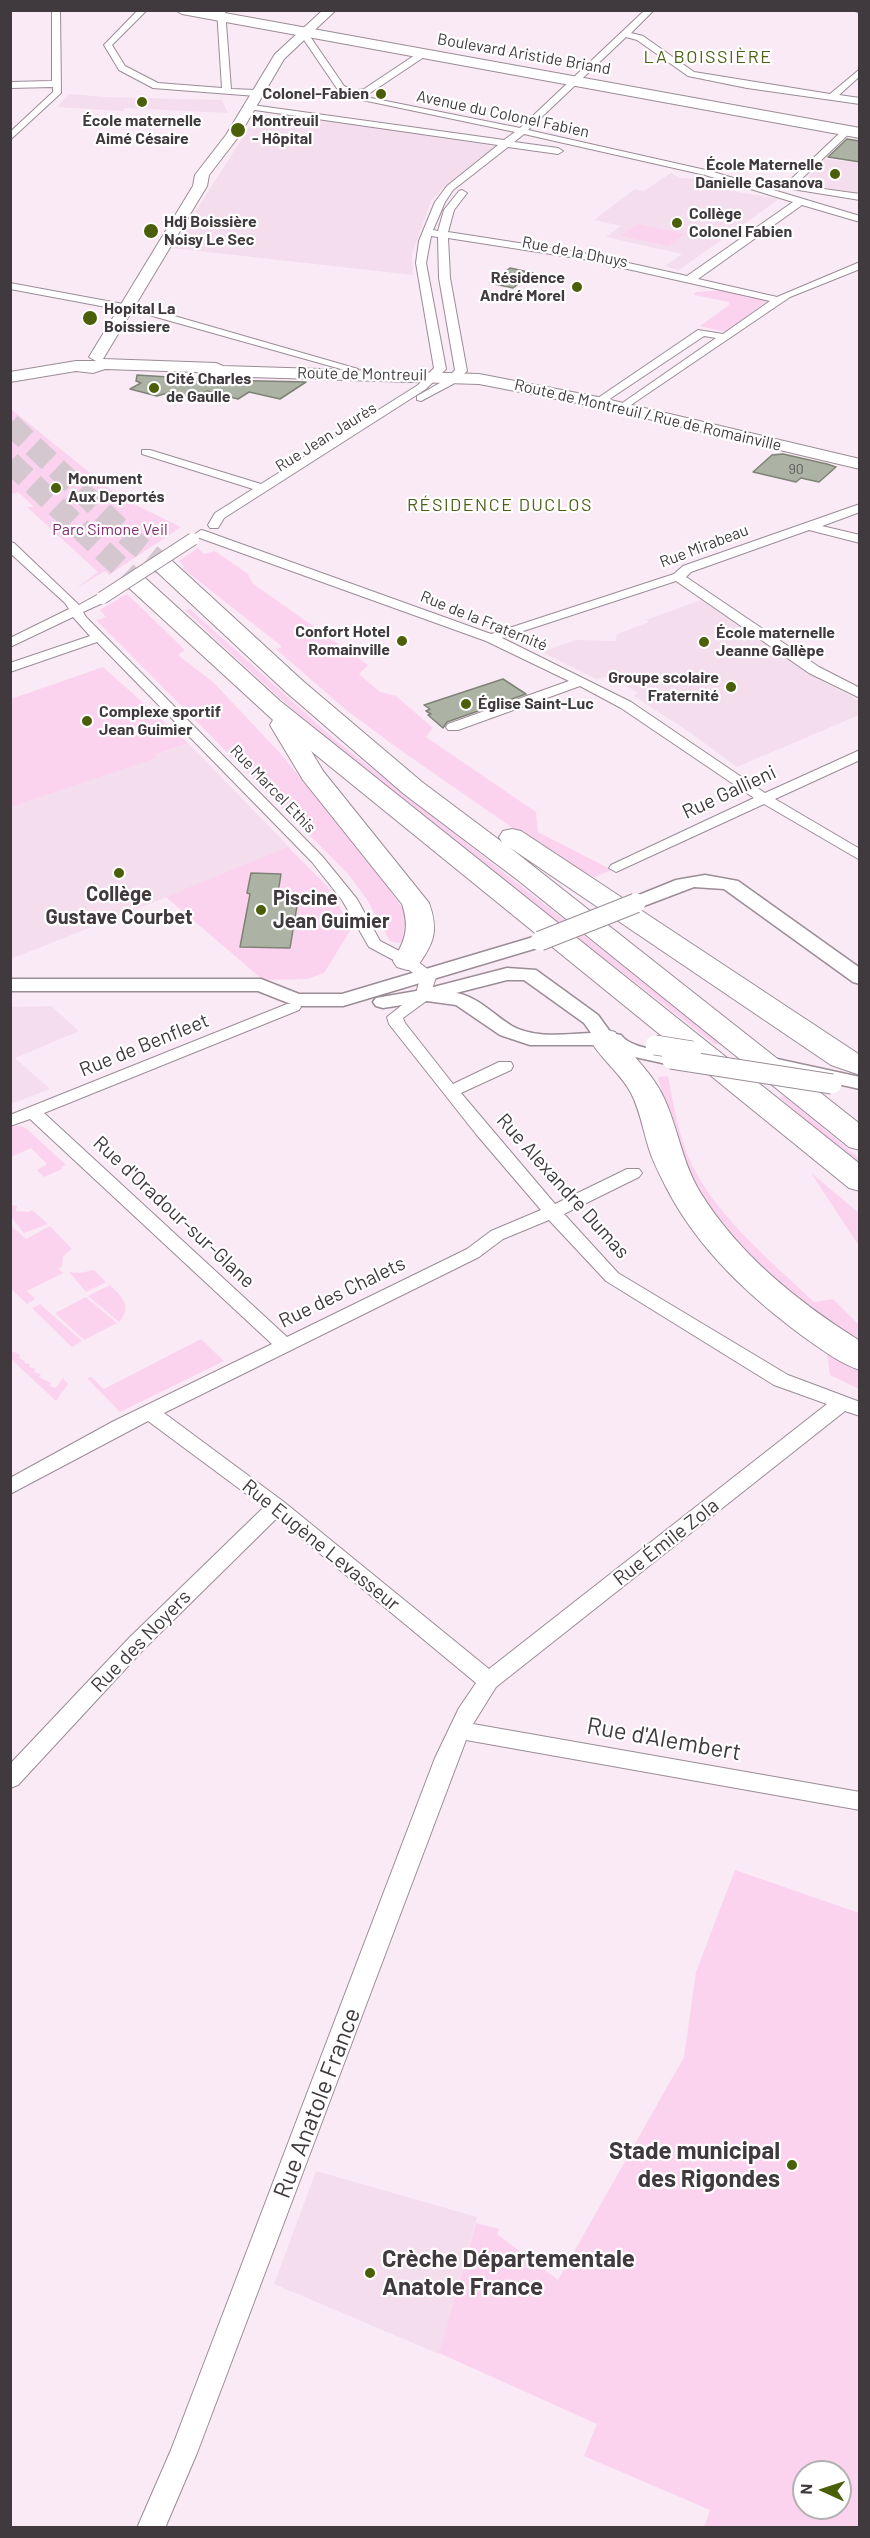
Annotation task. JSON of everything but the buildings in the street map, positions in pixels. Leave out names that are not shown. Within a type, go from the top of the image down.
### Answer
[{"type":"highway","points":[[163,565],[357,741],[413,788],[529,875],[860,1140]]},
{"type":"highway","points":[[136,582],[271,706],[860,1181]]},
{"type":"highway","points":[[271,706],[312,774],[415,903],[423,924],[418,943],[407,961]]},
{"type":"highway","points":[[357,741],[385,748],[818,1065],[842,1059],[860,1066]]},
{"type":"highway","points":[[604,1038],[610,1052],[634,1075],[646,1092],[667,1156],[685,1192],[731,1258],[771,1296],[860,1358]]},
{"type":"main road","name":"Boulevard Aristide Briand","points":[[183,10],[221,14],[304,34],[853,132]]},
{"type":"main road","points":[[100,360],[126,307],[200,186],[202,175],[232,136],[248,106],[283,52],[330,10]]},
{"type":"main road","name":"Route de Montreuil","points":[[12,375],[76,366],[87,368],[100,360],[274,373],[435,376]]},
{"type":"main road","name":"Route de Montreuil","points":[[199,368],[417,371],[435,376]]},
{"type":"main road","name":"Route de Montreuil / Rue de Romainville","points":[[435,376],[526,386],[860,464]]},
{"type":"street","points":[[10,137],[57,93],[56,10]]},
{"type":"street","points":[[143,10],[108,45],[122,68],[156,86],[256,93]]},
{"type":"street","points":[[456,377],[461,368],[441,264],[447,216],[456,198],[650,10]]},
{"type":"street","points":[[221,14],[227,90]]},
{"type":"street","points":[[304,34],[341,88],[351,95],[367,91],[421,54]]},
{"type":"street","points":[[625,34],[640,38],[691,74],[747,85],[860,101]]},
{"type":"street","points":[[832,97],[860,71]]},
{"type":"street","points":[[10,86],[58,84]]},
{"type":"street","name":"Avenue du Colonel Fabien","points":[[351,95],[731,179],[792,187],[816,206]]},
{"type":"street","points":[[248,106],[690,170]]},
{"type":"street","points":[[792,187],[853,132]]},
{"type":"street","points":[[435,376],[440,369],[422,268],[425,236],[440,202],[450,188],[512,145]]},
{"type":"street","name":"Avenue du Colonel Fabien","points":[[731,179],[860,219]]},
{"type":"street","points":[[792,187],[860,197]]},
{"type":"street","points":[[689,280],[800,202]]},
{"type":"street","name":"Rue de la Dhuys","points":[[425,236],[583,256],[778,300]]},
{"type":"street","name":"Rue de la Dhuys","points":[[444,239],[567,265]]},
{"type":"street","points":[[622,408],[778,300],[860,265]]},
{"type":"street","name":"Rue de la Dhuys","points":[[621,276],[695,291],[720,287]]},
{"type":"street","points":[[10,286],[150,312],[352,369]]},
{"type":"street","points":[[598,402],[702,332],[723,337]]},
{"type":"street","name":"Rue Jean Jaurès","points":[[214,525],[219,516],[422,387],[435,376]]},
{"type":"street","name":"Rue Jean Jaurès","points":[[10,643],[102,598],[214,525],[229,520],[333,452],[456,377]]},
{"type":"street","points":[[146,452],[262,488]]},
{"type":"street","name":"Rue Mirabeau","points":[[491,638],[668,578],[678,577],[687,569],[860,508]]},
{"type":"street","points":[[808,526],[860,539]]},
{"type":"street","name":"Rue de la Fraternité","points":[[197,536],[491,638],[581,681],[635,710],[765,799],[860,856]]},
{"type":"street","name":"Rue Marcel Ethis","points":[[10,546],[70,602],[99,637],[317,860],[349,899],[374,944],[407,961],[425,986]]},
{"type":"street","points":[[678,577],[813,670],[860,694]]},
{"type":"street","points":[[10,668],[99,637]]},
{"type":"street","points":[[453,727],[581,681]]},
{"type":"street","name":"Rue Gallieni","points":[[616,868],[860,754]]},
{"type":"street","points":[[261,985],[293,1007],[368,1004],[425,986],[694,880],[713,880],[731,885],[860,978]]},
{"type":"street","points":[[530,974],[531,944]]},
{"type":"street","points":[[10,986],[261,985],[296,1000],[344,1000],[507,974],[530,974],[591,1019],[604,1038],[635,1051],[671,1059],[818,1065],[860,1085]]},
{"type":"street","points":[[425,986],[460,1000],[507,1031],[537,1041],[604,1038],[777,1065],[818,1065]]},
{"type":"street","name":"Rue Alexandre Dumas","points":[[425,986],[395,1017],[397,1024],[552,1211],[612,1276],[781,1380],[812,1393],[851,1405]]},
{"type":"street","name":"Rue de Benfleet","points":[[10,1121],[293,1007]]},
{"type":"street","points":[[451,1091],[505,1066]]},
{"type":"street","name":"Rue d'Oradour-sur-Glane","points":[[33,1112],[284,1345]]},
{"type":"street","name":"Rue des Chalets","points":[[10,1487],[56,1460],[473,1253],[497,1235],[577,1202],[633,1173]]},
{"type":"street","name":"Rue Émile Zola","points":[[489,1681],[851,1405]]},
{"type":"street","name":"Rue Eugène Levasseur","points":[[151,1413],[277,1508],[489,1681]]},
{"type":"street","name":"Rue des Noyers","points":[[10,1779],[136,1644],[248,1533],[277,1508]]},
{"type":"street","name":"Rue Anatole France","points":[[151,2528],[183,2453],[262,2251],[446,1758],[466,1714],[489,1681]]},
{"type":"street","name":"Rue d'Alembert","points":[[460,1730],[860,1801]]},
{"type":"shaded area","name":"École maternelle Aimé Césaire","points":[[69,94],[222,100],[228,113],[57,107]]},
{"type":"shaded area","points":[[280,113],[495,146],[443,188],[431,201],[412,254],[413,275],[172,248],[250,126],[270,126]]},
{"type":"shaded area","name":"École Maternelle Danielle Casanova","points":[[824,159],[859,163],[859,193],[802,184]]},
{"type":"shaded area","name":"Collège Colonel Fabien","points":[[671,173],[681,178],[699,179],[701,182],[732,191],[779,199],[679,270],[665,266],[682,254],[606,237],[621,226],[594,220],[635,189],[644,191]]},
{"type":"shaded area","name":"Groupe scolaire Fraternité","points":[[701,600],[757,633],[778,653],[859,701],[859,715],[737,767],[691,733],[634,696],[638,693],[611,676],[596,679],[542,652],[575,640],[615,641],[617,634],[649,622],[646,620]]},
{"type":"shaded area","name":"Collège Gustave Courbet","points":[[188,743],[290,848],[11,959],[11,807],[156,758],[154,756]]},
{"type":"shaded area","points":[[51,1006],[79,1031],[15,1058],[50,1089],[11,1104],[11,1007]]},
{"type":"shaded area","name":"Crèche Départementale Anatole France","points":[[316,2171],[477,2217],[439,2354],[274,2284]]},
{"type":"green space","points":[[638,224],[685,234],[668,246],[621,236]]},
{"type":"green space","points":[[724,290],[767,301],[725,332],[700,326],[729,305],[729,302],[694,295],[696,292]]},
{"type":"green space","name":"Parc Simone Veil","points":[[11,409],[121,498],[181,527],[109,575],[105,571],[75,589],[98,572],[27,507],[34,507],[18,492],[13,494],[11,492]]},
{"type":"green space","points":[[198,548],[204,554],[215,551],[248,574],[252,583],[368,665],[359,674],[380,692],[396,696],[433,728],[426,737],[536,812],[538,832],[612,870],[594,877],[550,854],[345,709],[276,649],[282,647],[279,644],[182,568],[185,567],[179,561]]},
{"type":"green space","points":[[127,594],[185,650],[178,655],[214,683],[280,753],[381,877],[405,912],[403,941],[398,943],[390,941],[366,898],[348,874],[96,620],[106,617],[100,610]]},
{"type":"green space","points":[[190,609],[334,739],[723,1045],[714,1044],[376,780],[292,709],[185,610]]},
{"type":"green space","name":"Complexe sportif Jean Guimier","points":[[103,667],[188,743],[155,755],[157,758],[11,807],[11,699]]},
{"type":"green space","name":"Piscine Jean Guimier","points":[[288,847],[327,886],[352,928],[324,973],[307,979],[263,980],[166,897]]},
{"type":"green space","points":[[618,1075],[629,1079],[668,1180],[685,1209],[705,1236],[728,1261],[778,1306],[859,1365],[859,1389],[830,1375],[826,1346],[776,1311],[729,1268],[708,1244],[672,1193],[647,1143],[631,1093]]},
{"type":"green space","points":[[668,1076],[677,1122],[687,1155],[716,1203],[747,1238],[814,1302],[833,1299],[859,1325],[859,1343],[814,1314],[756,1263],[708,1206],[677,1150],[658,1077]]},
{"type":"green space","points":[[784,1096],[859,1158],[859,1164],[779,1097]]},
{"type":"green space","points":[[11,1127],[26,1128],[66,1165],[44,1177],[37,1170],[46,1163],[31,1148],[11,1157]]},
{"type":"green space","points":[[811,1173],[859,1213],[859,1246]]},
{"type":"green space","points":[[11,1205],[17,1206],[16,1211],[29,1212],[32,1210],[48,1224],[24,1233],[11,1217]]},
{"type":"green space","points":[[10,1225],[26,1239],[50,1226],[72,1249],[63,1256],[62,1267],[58,1268],[63,1273],[27,1291],[35,1299],[27,1304],[11,1289]]},
{"type":"green space","points":[[94,1270],[106,1282],[86,1292],[69,1272],[80,1273]]},
{"type":"green space","points":[[110,1285],[124,1302],[125,1312],[119,1322],[88,1296]]},
{"type":"green space","points":[[86,1297],[117,1323],[84,1340],[55,1313]]},
{"type":"green space","points":[[40,1304],[82,1341],[72,1347],[32,1308]]},
{"type":"green space","points":[[201,1339],[224,1361],[120,1412],[87,1378],[91,1377],[104,1389]]},
{"type":"green space","points":[[10,1350],[20,1355],[19,1358],[25,1361],[24,1363],[30,1364],[29,1367],[36,1369],[34,1372],[41,1374],[39,1377],[51,1383],[50,1386],[56,1388],[63,1378],[68,1384],[56,1401],[11,1359]]},
{"type":"green space","points":[[735,1870],[859,1913],[859,2527],[704,2527],[710,2510],[584,2456],[597,2424],[439,2353],[476,2223],[499,2229],[497,2234],[558,2280],[684,2057],[696,1972]]},
{"type":"tunnel","points":[[10,424],[133,541],[163,565]]},
{"type":"tunnel","points":[[10,462],[136,582]]},
{"type":"place","name":"Colonel-Fabien","points":[[381,94]]},
{"type":"place","name":"École maternelle Aimé Césaire","points":[[142,102]]},
{"type":"place","name":"Montreuil - Hôpital","points":[[238,130]]},
{"type":"place","name":"École Maternelle Danielle Casanova","points":[[835,174]]},
{"type":"place","name":"Collège Colonel Fabien","points":[[677,223]]},
{"type":"place","name":"Hdj Boissière Noisy Le Sec","points":[[151,231]]},
{"type":"place","name":"Résidence André Morel","points":[[577,287]]},
{"type":"place","name":"Hopital La Boissiere","points":[[90,318]]},
{"type":"place","name":"Cité Charles de Gaulle","points":[[154,388]]},
{"type":"place","name":"Monument Aux Deportés","points":[[56,488]]},
{"type":"place","name":"Confort Hotel Romainville","points":[[402,641]]},
{"type":"place","name":"École maternelle Jeanne Gallèpe","points":[[704,642]]},
{"type":"place","name":"Groupe scolaire Fraternité","points":[[731,687]]},
{"type":"place","name":"Église Saint-Luc","points":[[466,704]]},
{"type":"place","name":"Complexe sportif Jean Guimier","points":[[87,721]]},
{"type":"place","name":"Collège Gustave Courbet","points":[[119,873]]},
{"type":"place","name":"Piscine Jean Guimier","points":[[261,910]]},
{"type":"place","name":"Stade municipal des Rigondes","points":[[792,2165]]},
{"type":"place","name":"Crèche Départementale Anatole France","points":[[370,2273]]},
{"type":"district","name":"LA BOISSIÈRE","points":[[708,57]]},
{"type":"district","name":"RÉSIDENCE DUCLOS","points":[[500,505]]}]
